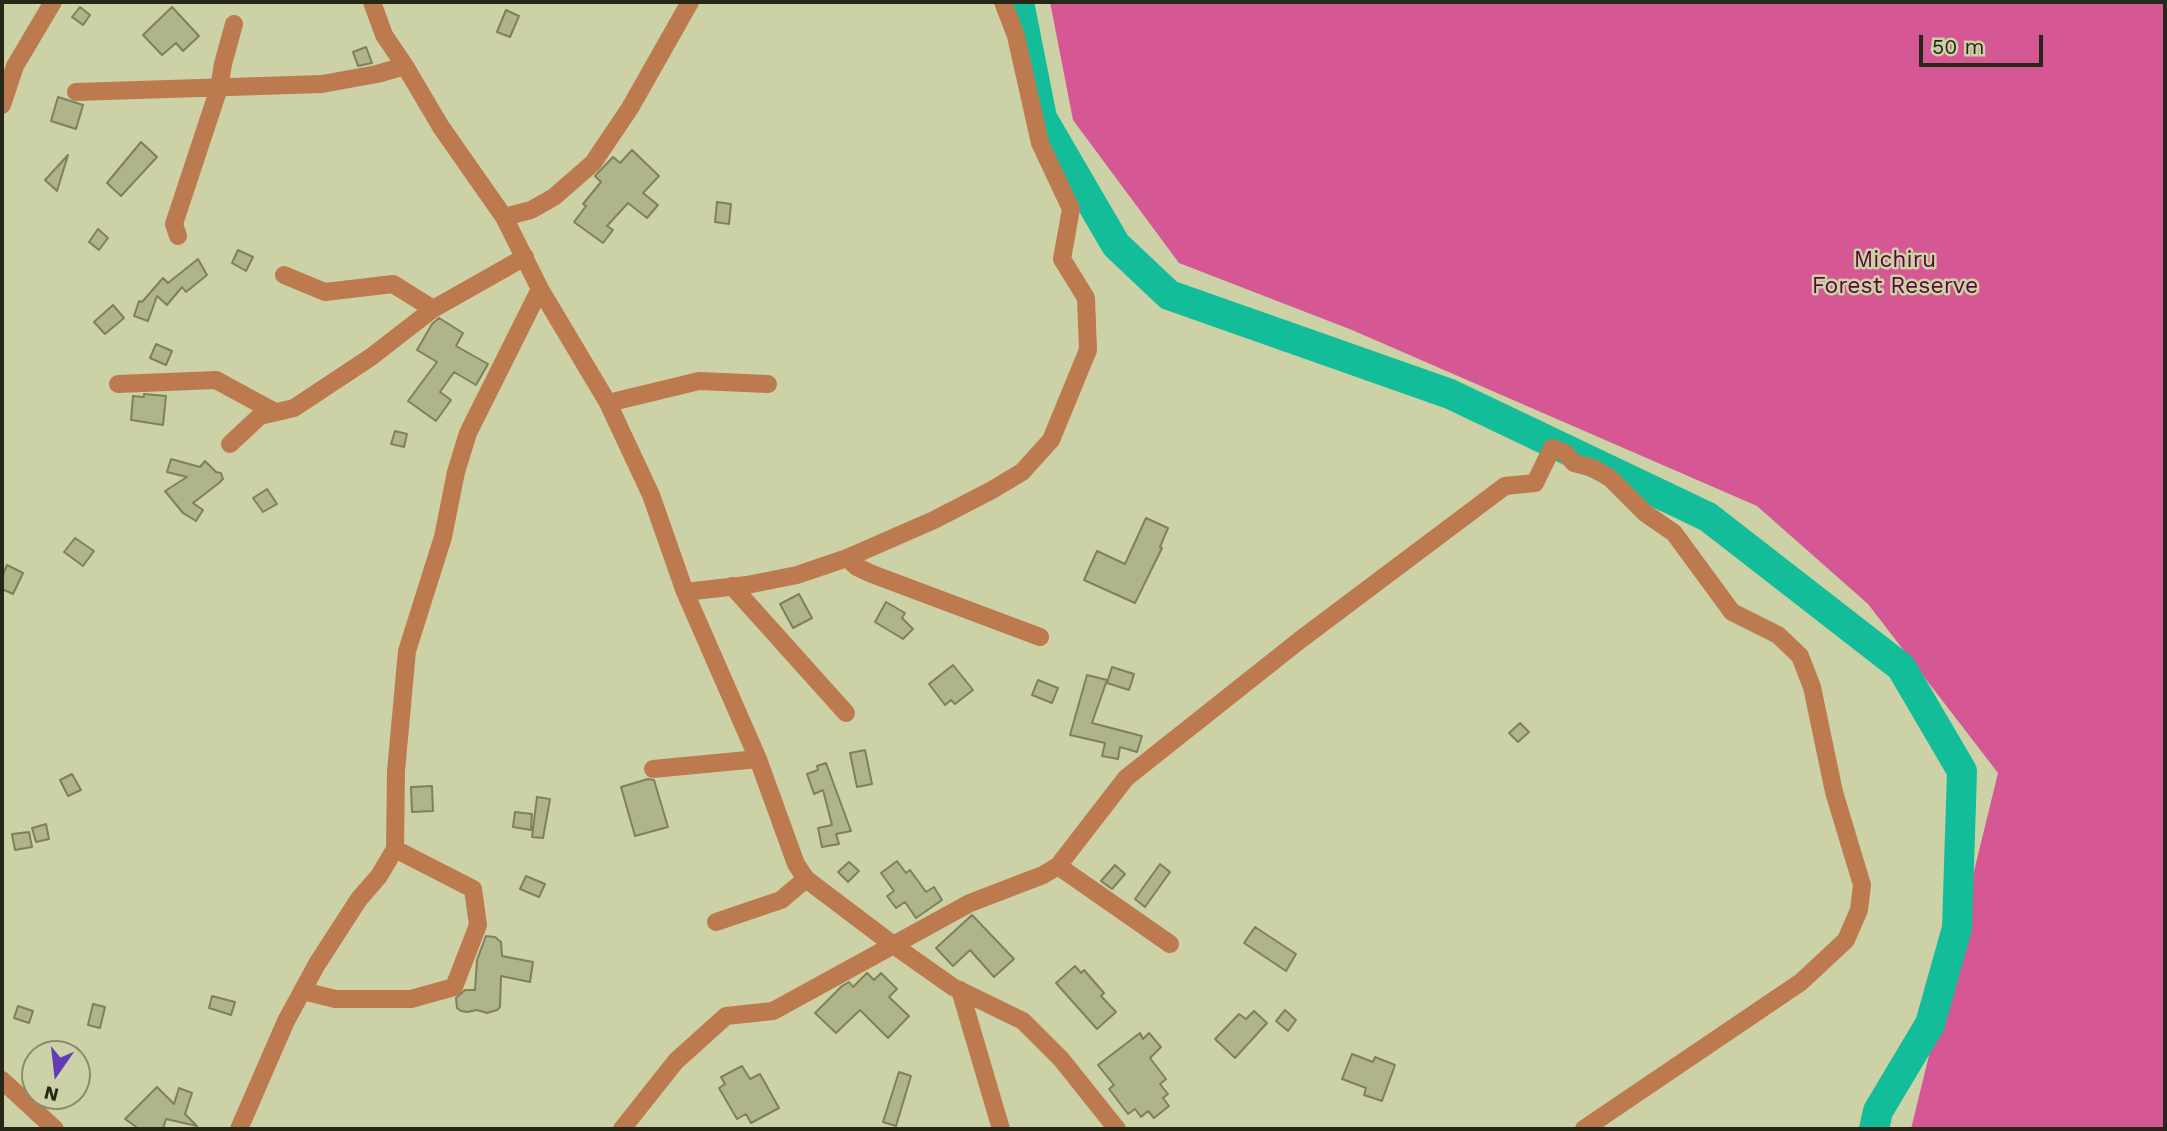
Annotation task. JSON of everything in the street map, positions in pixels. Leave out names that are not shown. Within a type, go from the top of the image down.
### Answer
[{"type":"street","points":[[2,105],[15,65],[53,2]]},
{"type":"street","points":[[372,2],[384,35],[441,127],[504,217],[540,289],[608,402],[652,495],[685,592],[758,759],[796,864],[806,878],[892,944],[960,989],[1023,1021],[1061,1059],[1118,1129]]},
{"type":"street","points":[[504,217],[531,210],[554,197],[593,163],[630,108],[690,2]]},
{"type":"street","points":[[685,592],[797,575],[847,558],[934,520],[992,490],[1022,472],[1051,440],[1088,350],[1086,298],[1062,259],[1071,209],[1040,143],[1016,36],[1003,2]]},
{"type":"street","points":[[178,236],[174,224],[219,88],[233,24]]},
{"type":"street","points":[[76,92],[323,84],[405,66]]},
{"type":"street","points":[[230,444],[260,416],[294,408],[371,357],[433,309],[524,257]]},
{"type":"street","points":[[284,275],[326,292],[393,284],[433,309]]},
{"type":"street","points":[[239,1129],[286,1021],[317,964],[395,849],[396,771],[407,650],[443,537],[456,472],[468,433],[540,289]]},
{"type":"street","points":[[118,384],[216,380],[273,411]]},
{"type":"street","points":[[608,402],[699,382],[768,384]]},
{"type":"street","points":[[622,1129],[676,1061],[726,1016],[773,1012],[970,903],[1043,875],[1058,866],[1126,778],[1300,640],[1505,486],[1535,483],[1552,448],[1565,453],[1574,463],[1593,468],[1610,478],[1645,513],[1674,533],[1732,612],[1778,635],[1800,656],[1812,687],[1834,792],[1862,885],[1859,910],[1846,940],[1801,982],[1584,1129]]},
{"type":"street","points":[[847,558],[872,574],[1040,637]]},
{"type":"street","points":[[732,586],[846,713]]},
{"type":"street","points":[[653,769],[758,759]]},
{"type":"street","points":[[303,991],[335,999],[411,999],[454,987],[478,925],[473,889],[395,849]]},
{"type":"street","points":[[1058,866],[1170,944]]},
{"type":"street","points":[[716,922],[781,900],[806,878]]},
{"type":"street","points":[[960,989],[1001,1129]]},
{"type":"street","points":[[2,1080],[55,1129]]},
{"type":"green space","name":"Michiru Forest Reserve","points":[[1050,2],[2165,2],[2165,1129],[1911,1129],[1998,773],[1868,604],[1757,506],[1352,330],[1179,263],[1073,120]]},
{"type":"building","points":[[80,7],[90,15],[83,25],[72,17]]},
{"type":"building","points":[[172,7],[199,36],[183,51],[176,43],[162,55],[143,35]]},
{"type":"building","points":[[506,10],[519,16],[510,37],[497,32]]},
{"type":"building","points":[[366,47],[372,63],[358,66],[353,52]]},
{"type":"building","points":[[58,97],[83,105],[76,129],[51,121]]},
{"type":"building","points":[[141,142],[157,157],[121,196],[107,183]]},
{"type":"building","points":[[632,150],[659,176],[643,193],[658,205],[647,218],[628,203],[607,226],[613,230],[603,243],[574,222],[586,206],[583,204],[601,182],[595,176],[613,157],[620,163]]},
{"type":"building","points":[[68,155],[57,191],[45,180]]},
{"type":"building","points":[[717,202],[731,204],[729,224],[715,222]]},
{"type":"building","points":[[98,229],[108,238],[99,250],[89,242]]},
{"type":"building","points":[[238,250],[253,257],[246,271],[232,263]]},
{"type":"building","points":[[198,259],[207,275],[186,292],[182,287],[167,305],[157,296],[148,321],[134,316],[139,301],[142,302],[163,278],[168,283]]},
{"type":"building","points":[[113,305],[124,318],[105,334],[94,322]]},
{"type":"building","points":[[439,318],[463,333],[456,346],[488,364],[476,385],[454,372],[440,392],[451,400],[436,421],[408,401],[437,362],[417,350],[432,324]]},
{"type":"building","points":[[156,344],[172,351],[166,365],[150,358]]},
{"type":"building","points":[[144,394],[166,396],[163,425],[131,420],[133,396],[144,397]]},
{"type":"building","points":[[395,431],[407,434],[404,447],[391,444]]},
{"type":"building","points":[[171,459],[200,467],[205,461],[216,472],[221,473],[223,479],[193,503],[203,510],[196,521],[183,513],[165,491],[187,477],[167,472]]},
{"type":"building","points":[[267,489],[277,504],[263,512],[253,498]]},
{"type":"building","points":[[1146,518],[1168,528],[1160,547],[1162,548],[1135,603],[1084,580],[1097,551],[1125,564]]},
{"type":"building","points":[[75,538],[94,551],[83,566],[64,552]]},
{"type":"building","points":[[7,565],[23,573],[13,594],[2,589],[2,577]]},
{"type":"building","points":[[799,594],[812,618],[793,628],[780,604]]},
{"type":"building","points":[[886,602],[905,613],[902,618],[913,629],[903,639],[875,622]]},
{"type":"building","points":[[953,665],[973,690],[955,704],[951,700],[945,705],[929,684]]},
{"type":"building","points":[[1112,667],[1134,674],[1129,690],[1107,683]]},
{"type":"building","points":[[1087,675],[1107,680],[1092,723],[1142,736],[1137,752],[1120,747],[1118,759],[1102,756],[1105,743],[1070,735]]},
{"type":"building","points":[[1038,680],[1058,688],[1052,703],[1032,695]]},
{"type":"building","points":[[1520,723],[1529,732],[1518,742],[1509,733]]},
{"type":"building","points":[[865,750],[872,784],[857,787],[850,753]]},
{"type":"building","points":[[826,763],[851,831],[836,834],[839,844],[822,847],[818,828],[832,825],[823,790],[814,794],[807,774]]},
{"type":"building","points":[[72,774],[81,790],[68,796],[60,780]]},
{"type":"building","points":[[648,779],[654,780],[668,827],[635,836],[621,787]]},
{"type":"building","points":[[432,786],[433,811],[412,812],[411,787]]},
{"type":"building","points":[[537,797],[550,799],[543,838],[532,837]]},
{"type":"building","points":[[515,812],[532,814],[531,830],[513,827]]},
{"type":"building","points":[[46,824],[49,839],[36,842],[32,828]]},
{"type":"building","points":[[29,832],[32,847],[15,850],[12,834]]},
{"type":"building","points":[[897,861],[906,873],[910,870],[926,892],[934,887],[942,900],[916,918],[905,902],[896,908],[887,896],[894,891],[881,873]]},
{"type":"building","points":[[849,862],[859,871],[848,882],[838,872]]},
{"type":"building","points":[[1160,864],[1170,872],[1145,907],[1135,899]]},
{"type":"building","points":[[1115,865],[1125,874],[1112,889],[1101,881]]},
{"type":"building","points":[[526,876],[545,884],[539,897],[520,889]]},
{"type":"building","points":[[972,915],[1014,959],[994,977],[970,950],[953,966],[936,948]]},
{"type":"building","points":[[1255,927],[1296,954],[1286,971],[1244,943]]},
{"type":"building","points":[[486,936],[495,937],[501,942],[502,956],[533,962],[530,982],[501,976],[500,1007],[497,1010],[487,1013],[477,1010],[461,1011],[457,1008],[456,998],[465,990],[475,990],[477,960]]},
{"type":"building","points":[[1075,966],[1081,973],[1084,970],[1104,993],[1101,996],[1116,1012],[1097,1029],[1056,983]]},
{"type":"building","points":[[867,973],[874,980],[881,973],[897,989],[889,997],[909,1016],[888,1038],[860,1010],[836,1033],[815,1013],[842,986],[849,982],[853,987]]},
{"type":"building","points":[[212,996],[235,1002],[231,1015],[209,1008]]},
{"type":"building","points":[[93,1004],[105,1007],[100,1028],[88,1025]]},
{"type":"building","points":[[18,1006],[33,1011],[29,1023],[14,1018]]},
{"type":"building","points":[[1285,1010],[1296,1020],[1288,1031],[1276,1021]]},
{"type":"building","points":[[1254,1011],[1267,1023],[1235,1058],[1215,1039],[1239,1014],[1246,1019]]},
{"type":"building","points":[[1140,1033],[1143,1039],[1149,1033],[1161,1047],[1150,1058],[1166,1079],[1160,1084],[1168,1094],[1163,1098],[1169,1106],[1154,1118],[1148,1111],[1141,1117],[1135,1109],[1128,1114],[1109,1089],[1114,1085],[1098,1065]]},
{"type":"building","points":[[1352,1054],[1373,1062],[1375,1057],[1395,1065],[1382,1101],[1364,1095],[1366,1088],[1342,1079]]},
{"type":"building","points":[[742,1066],[750,1079],[760,1074],[779,1108],[751,1123],[746,1114],[737,1119],[719,1088],[725,1084],[721,1077]]},
{"type":"building","points":[[899,1072],[911,1076],[896,1126],[883,1122]]},
{"type":"building","points":[[157,1087],[174,1104],[179,1088],[192,1093],[185,1114],[197,1126],[166,1119],[163,1129],[139,1129],[125,1119]]},
{"type":"waterway","points":[[1019,2],[1042,118],[1116,245],[1169,295],[1450,394],[1708,517],[1901,667],[1962,771],[1957,928],[1930,1024],[1878,1111],[1874,1129]]}]
